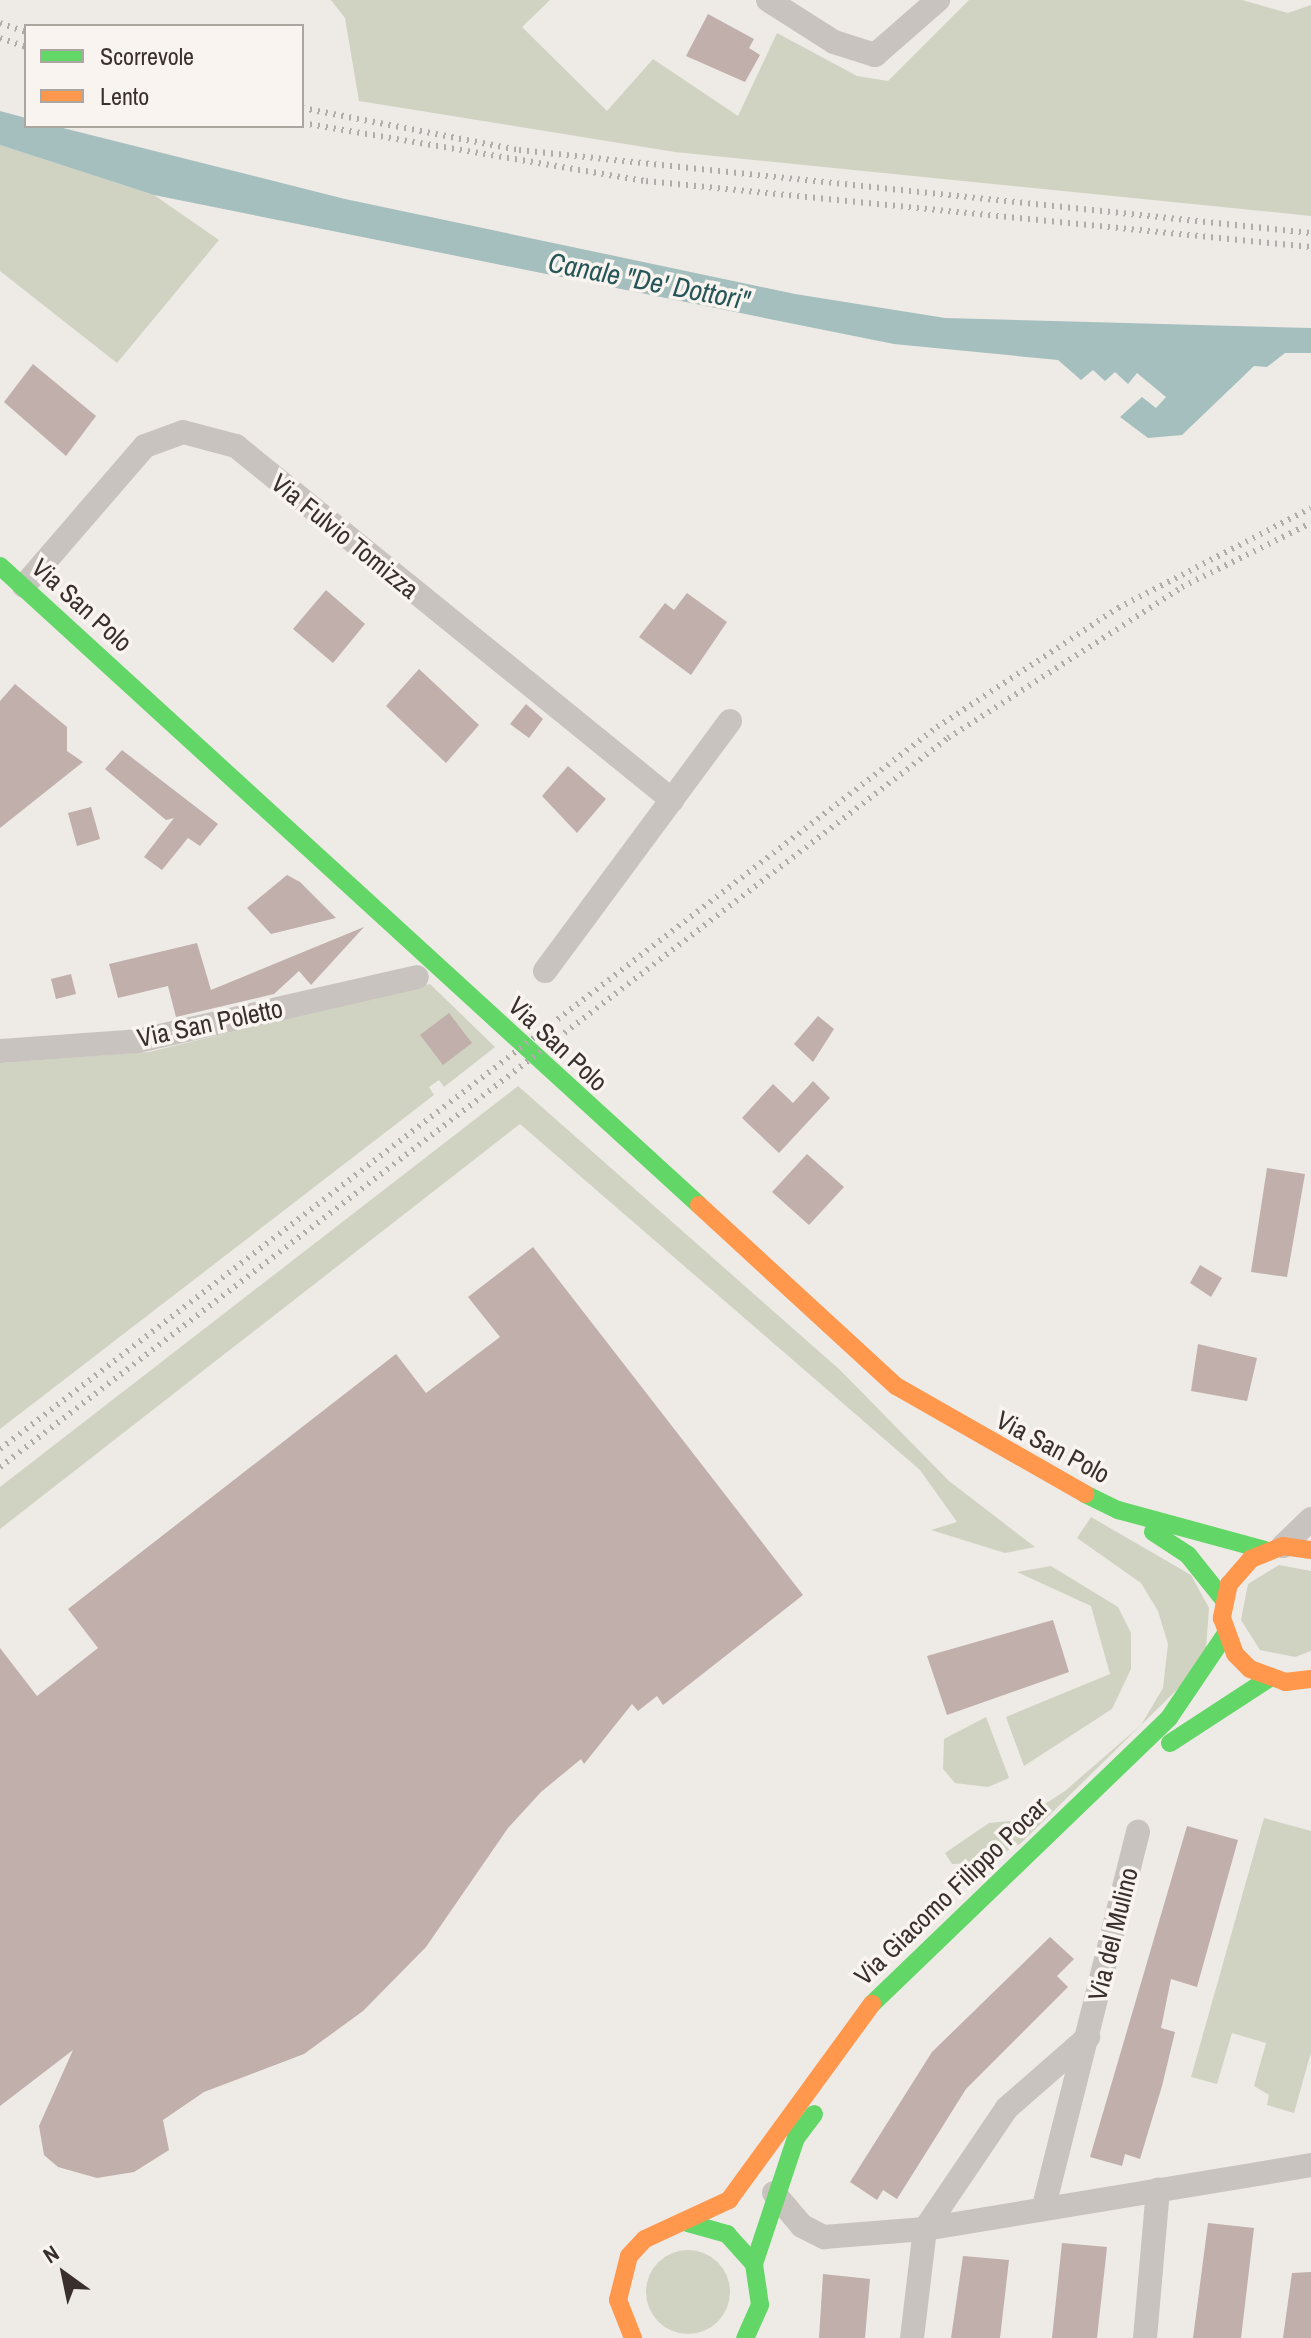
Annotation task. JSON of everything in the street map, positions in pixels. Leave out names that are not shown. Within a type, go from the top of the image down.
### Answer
[{"type":"main road","name":"Via San Polo","points":[[0,566],[823,1326],[910,1394],[1118,1510],[1188,1555],[1224,1600]]},
{"type":"main road","name":"Via San Polo","points":[[1118,1510],[1274,1548],[1311,1550]]},
{"type":"main road","points":[[1274,1548],[1238,1570],[1224,1600],[1225,1635],[1250,1669],[1268,1679],[1311,1679]]},
{"type":"main road","name":"Via Giacomo Filippo Pocar","points":[[633,2338],[618,2300],[629,2256],[645,2239],[688,2223],[748,2179],[771,2134],[888,1983],[1169,1718],[1225,1635]]},
{"type":"main road","name":"Via Giacomo Filippo Pocar","points":[[745,2338],[760,2305],[754,2264],[774,2193],[796,2138],[904,1999],[1192,1724],[1268,1679]]},
{"type":"main road","points":[[688,2223],[727,2234],[754,2264]]},
{"type":"street","points":[[768,0],[834,42],[875,55],[938,0]]},
{"type":"street","name":"Via Fulvio Tomizza","points":[[24,586],[145,446],[183,432],[236,446],[672,800]]},
{"type":"street","points":[[545,971],[730,721]]},
{"type":"street","name":"Via San Poletto","points":[[0,1051],[138,1041],[417,977]]},
{"type":"street","points":[[1274,1548],[1311,1519]]},
{"type":"street","name":"Via del Mulino","points":[[1044,2206],[1138,1832]]},
{"type":"street","name":"Via del Mulino","points":[[912,2338],[925,2229],[1007,2108],[1088,2037]]},
{"type":"street","points":[[774,2193],[802,2226],[824,2237],[925,2229],[1044,2206],[1311,2165]]},
{"type":"street","points":[[1145,2338],[1158,2190]]},
{"type":"green space","points":[[331,0],[550,0],[522,27],[607,111],[653,59],[738,116],[777,33],[857,76],[888,81],[969,0],[1242,0],[1288,13],[1311,5],[1311,216],[675,152],[359,101],[345,18]]},
{"type":"green space","points":[[0,145],[154,195],[219,240],[117,363],[0,271]]},
{"type":"green space","points":[[430,984],[495,1047],[444,1087],[439,1080],[429,1087],[434,1095],[0,1429],[0,1063],[149,1052]]},
{"type":"green space","points":[[518,1086],[840,1370],[949,1481],[1035,1547],[1005,1553],[931,1530],[957,1522],[920,1470],[520,1124],[0,1529],[0,1487]]},
{"type":"green space","points":[[1091,1517],[1191,1575],[1209,1608],[1206,1649],[1197,1670],[1020,1844],[984,1863],[952,1864],[945,1853],[989,1823],[1020,1820],[1065,1791],[1141,1725],[1163,1688],[1168,1644],[1158,1611],[1141,1583],[1077,1538]]},
{"type":"green space","points":[[1279,1565],[1311,1571],[1311,1651],[1295,1657],[1260,1650],[1241,1620],[1248,1584]]},
{"type":"green space","points":[[1051,1566],[1118,1607],[1131,1633],[1131,1669],[1112,1709],[1024,1766],[1006,1717],[1110,1674],[1091,1606],[1017,1572]]},
{"type":"green space","points":[[986,1717],[1009,1778],[988,1787],[955,1783],[943,1769],[944,1739]]},
{"type":"green space","points":[[1264,1818],[1311,1831],[1311,2052],[1294,2113],[1267,2105],[1269,2095],[1254,2086],[1266,2043],[1232,2033],[1217,2084],[1191,2077]]},
{"type":"green space","points":[[688,2250],[704,2253],[718,2262],[727,2276],[730,2292],[727,2308],[718,2322],[704,2331],[688,2334],[672,2331],[658,2322],[649,2308],[646,2292],[649,2276],[658,2262],[672,2253]]},
{"type":"water","name":"Canale \"De' Dottori\"","points":[[0,111],[24,117],[24,128],[63,128],[345,199],[795,294],[945,318],[1311,328],[1311,353],[1285,353],[1267,367],[1254,366],[1182,435],[1148,438],[1120,417],[1142,397],[1156,408],[1166,397],[1137,373],[1128,384],[1115,372],[1105,381],[1093,370],[1081,380],[1058,360],[894,344],[154,195],[0,145]]},
{"type":"building","points":[[708,14],[754,39],[749,48],[760,55],[745,82],[686,56]]},
{"type":"building","points":[[33,364],[96,416],[66,456],[4,402]]},
{"type":"building","points":[[326,590],[365,624],[333,663],[293,629]]},
{"type":"building","points":[[687,593],[727,622],[691,675],[639,637],[665,603],[674,610]]},
{"type":"building","points":[[419,669],[479,725],[446,763],[386,706]]},
{"type":"building","points":[[15,684],[67,727],[67,751],[83,762],[0,828],[0,701]]},
{"type":"building","points":[[526,704],[543,719],[529,738],[510,724]]},
{"type":"building","points":[[122,750],[218,824],[200,846],[188,838],[162,870],[144,857],[174,818],[166,820],[105,769]]},
{"type":"building","points":[[568,766],[606,799],[577,833],[542,796]]},
{"type":"building","points":[[91,807],[100,839],[77,846],[68,813]]},
{"type":"building","points":[[287,875],[300,882],[336,918],[271,934],[247,908]]},
{"type":"building","points":[[364,927],[311,985],[299,971],[274,994],[176,1017],[168,986],[118,998],[109,964],[197,943],[211,990]]},
{"type":"building","points":[[71,974],[76,994],[56,999],[51,979]]},
{"type":"building","points":[[449,1013],[472,1043],[443,1065],[420,1035]]},
{"type":"building","points":[[818,1016],[834,1029],[813,1062],[794,1044]]},
{"type":"building","points":[[813,1081],[830,1098],[779,1153],[742,1118],[773,1084],[793,1103]]},
{"type":"building","points":[[807,1154],[844,1187],[809,1225],[772,1192]]},
{"type":"building","points":[[1267,1168],[1305,1174],[1287,1277],[1251,1272]]},
{"type":"building","points":[[533,1247],[803,1595],[663,1705],[657,1696],[638,1711],[632,1704],[584,1764],[581,1759],[541,1792],[508,1828],[426,1947],[363,2011],[304,2054],[204,2092],[163,2120],[169,2150],[134,2172],[97,2178],[58,2167],[44,2155],[39,2126],[73,2050],[0,2106],[0,1648],[37,1696],[98,1648],[68,1609],[396,1354],[426,1393],[500,1337],[468,1297]]},
{"type":"building","points":[[1200,1265],[1222,1278],[1211,1297],[1190,1283]]},
{"type":"building","points":[[1198,1344],[1257,1358],[1247,1401],[1191,1391]]},
{"type":"building","points":[[1053,1620],[1069,1672],[947,1715],[927,1656]]},
{"type":"building","points":[[1187,1826],[1238,1840],[1197,1987],[1171,1979],[1161,2028],[1175,2032],[1162,2086],[1140,2159],[1125,2154],[1122,2166],[1090,2157]]},
{"type":"building","points":[[1050,1937],[1074,1959],[1057,1976],[1068,1987],[966,2089],[897,2199],[883,2190],[877,2200],[850,2182],[932,2052]]},
{"type":"building","points":[[1208,2223],[1254,2228],[1241,2338],[1193,2338]]},
{"type":"building","points":[[1062,2243],[1107,2247],[1097,2338],[1052,2338]]},
{"type":"building","points":[[963,2256],[1009,2260],[1000,2338],[951,2338]]},
{"type":"building","points":[[1311,2272],[1311,2338],[1283,2338],[1292,2273]]},
{"type":"building","points":[[823,2274],[870,2279],[865,2338],[819,2338]]},
{"type":"railway","points":[[0,23],[24,31]]},
{"type":"railway","points":[[0,38],[24,46]]},
{"type":"railway","points":[[304,108],[519,150],[1311,233]]},
{"type":"railway","points":[[304,123],[646,181],[1311,247]]},
{"type":"railway","points":[[0,1449],[937,727],[1118,608],[1311,508]]},
{"type":"railway","points":[[0,1467],[948,738],[1182,587],[1311,523]]},
{"type":"traffic: fast","points":[[0,566],[699,1205]]},
{"type":"traffic: fast","points":[[1085,1494],[1118,1510],[1265,1550]]},
{"type":"traffic: fast","points":[[1153,1532],[1188,1555],[1224,1600]]},
{"type":"traffic: fast","points":[[872,2004],[1169,1718],[1225,1635]]},
{"type":"traffic: fast","points":[[1170,1743],[1268,1679]]},
{"type":"traffic: fast","points":[[754,2264],[796,2138],[814,2114]]},
{"type":"traffic: fast","points":[[688,2223],[727,2234],[754,2264],[760,2305],[745,2338]]},
{"type":"traffic: slow","points":[[699,1205],[896,1386],[1085,1494]]},
{"type":"traffic: slow","points":[[1311,1550],[1283,1546],[1251,1559],[1229,1584],[1222,1618],[1235,1654],[1250,1669],[1285,1682],[1311,1679]]},
{"type":"traffic: slow","points":[[633,2338],[618,2300],[629,2256],[645,2239],[729,2200],[872,2004]]}]
